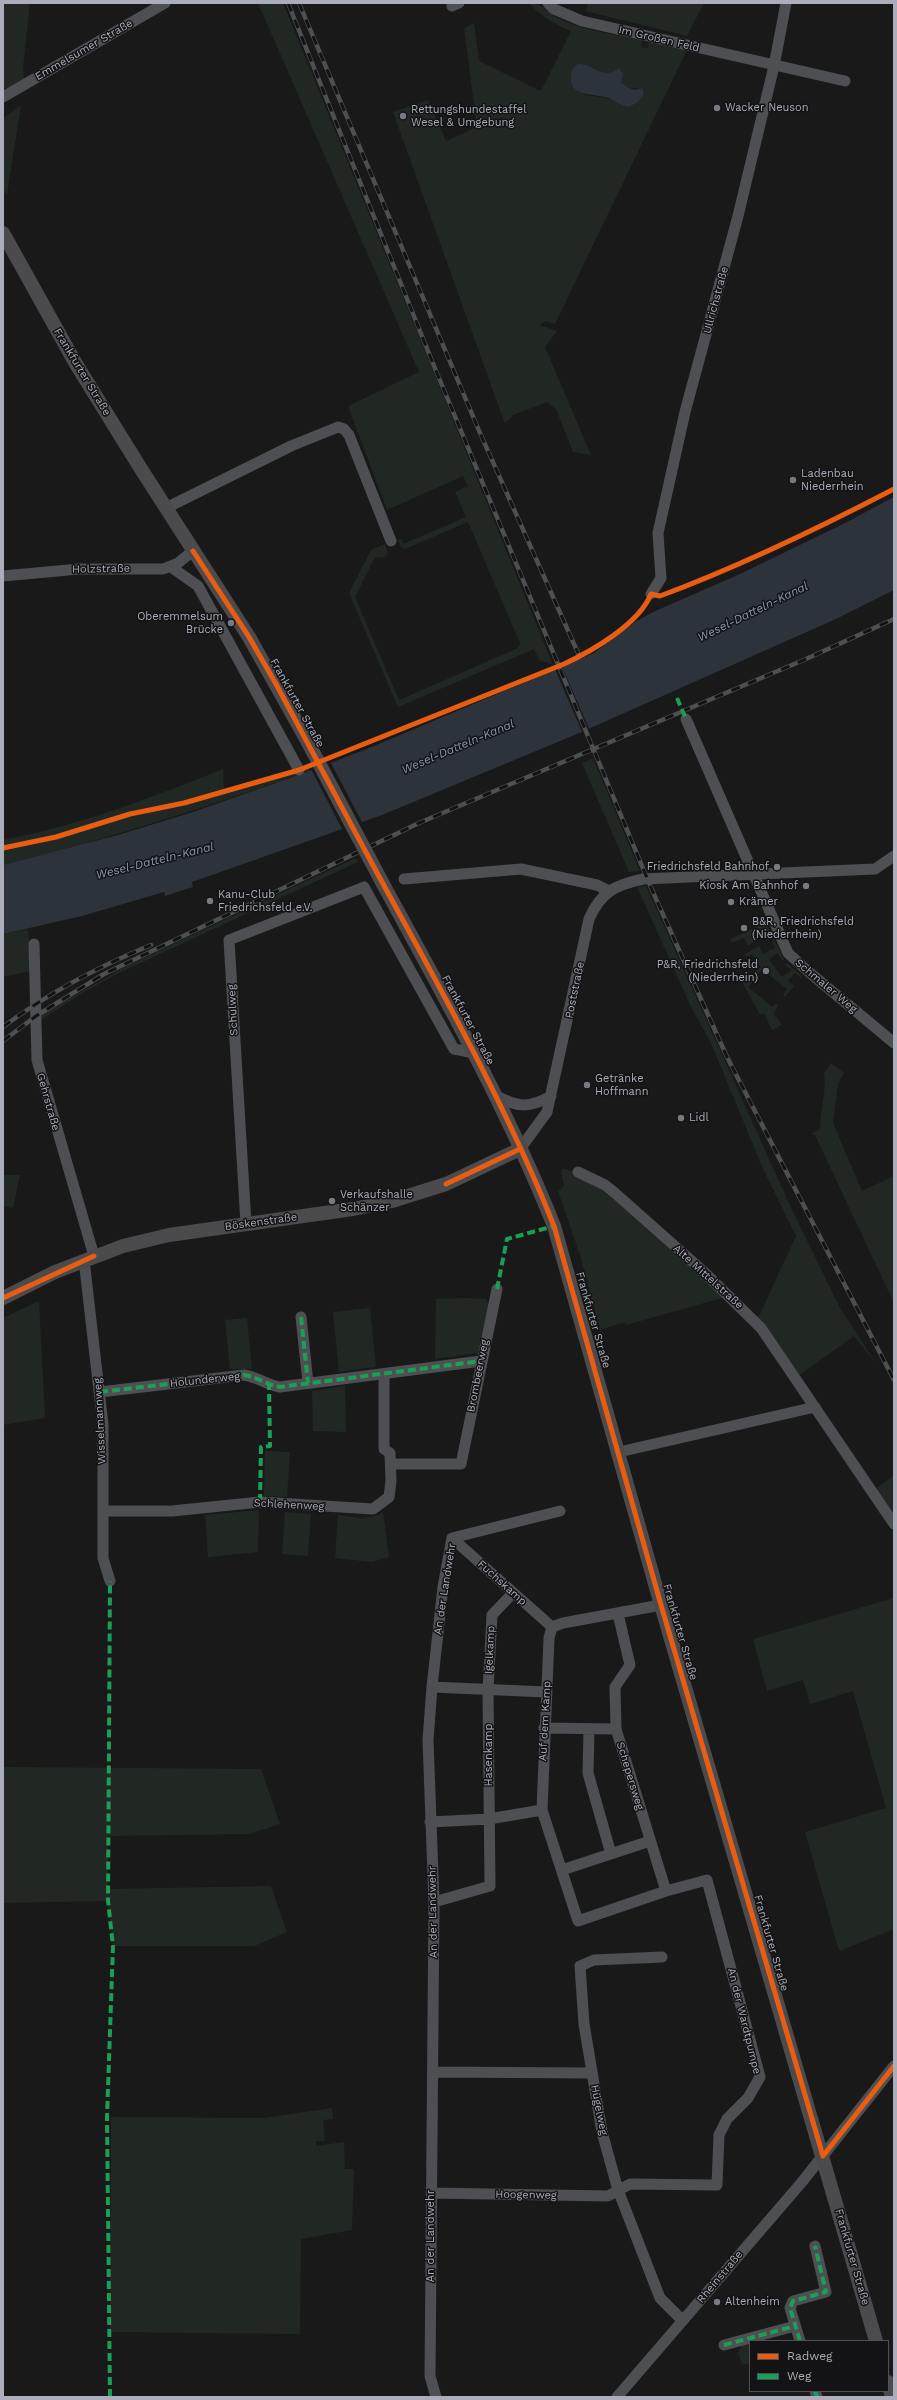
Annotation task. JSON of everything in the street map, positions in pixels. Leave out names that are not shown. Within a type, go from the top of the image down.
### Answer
[{"type":"main road","name":"Frankfurter Straße","points":[[3,233],[76,364],[249,637],[304,735],[475,1054],[520,1149],[531,1168],[563,1254],[661,1604],[876,2340]]},
{"type":"main road","name":"Böskenstraße","points":[[3,1298],[89,1258],[123,1246],[169,1235],[353,1209],[392,1201],[446,1184],[520,1149]]},
{"type":"main road","points":[[889,2386],[892,2397]]},
{"type":"street","name":"Emmelsumer Straße","points":[[3,97],[165,3]]},
{"type":"street","name":"Im Großen Feld","points":[[548,3],[568,16],[582,21],[845,81]]},
{"type":"street","name":"Ullrichstraße","points":[[651,594],[661,578],[658,533],[685,412],[738,216],[774,66],[786,3]]},
{"type":"street","points":[[166,508],[291,446],[338,427],[344,429],[349,435],[391,541]]},
{"type":"street","name":"Holzstraße","points":[[3,576],[79,569],[163,569],[171,566],[194,551]]},
{"type":"street","points":[[171,566],[198,586],[299,770]]},
{"type":"street","points":[[686,720],[754,875]]},
{"type":"street","name":"Poststraße","points":[[520,1149],[530,1138],[547,1112],[552,1096],[589,919],[595,906],[609,890],[624,883],[643,879],[875,869],[894,856]]},
{"type":"street","points":[[404,879],[521,869],[597,885],[609,890]]},
{"type":"street","name":"Schmaler Weg","points":[[754,875],[791,956],[894,1043]]},
{"type":"street","name":"Frankfurter Straße","points":[[364,887],[454,1049],[475,1054]]},
{"type":"street","name":"Schulweg","points":[[246,1224],[229,940],[364,887]]},
{"type":"street","name":"Gehrstraße","points":[[34,944],[37,1060],[89,1258]]},
{"type":"street","points":[[494,1095],[509,1103],[522,1105],[533,1105],[552,1096]]},
{"type":"street","name":"Alte Mittelstraße","points":[[578,1172],[605,1185],[615,1193],[750,1316],[761,1328],[894,1524]]},
{"type":"street","name":"Wisselmannweg","points":[[89,1258],[100,1392],[104,1511],[103,1558],[110,1581]]},
{"type":"street","name":"Brombeerweg","points":[[391,1464],[461,1464],[497,1289]]},
{"type":"street","points":[[301,1317],[308,1383]]},
{"type":"street","name":"Holunderweg","points":[[100,1392],[244,1375],[258,1378],[269,1385],[280,1387],[384,1375],[481,1361]]},
{"type":"street","name":"Schlehenweg","points":[[104,1511],[172,1511],[260,1502],[373,1509],[389,1497],[391,1464],[390,1454],[384,1449],[384,1375]]},
{"type":"street","points":[[619,1452],[815,1407]]},
{"type":"street","name":"An der Landwehr","points":[[436,2397],[430,2376],[434,1902],[428,1740],[443,1587],[452,1538],[560,1511]]},
{"type":"street","name":"Fuchskamp","points":[[452,1538],[552,1627]]},
{"type":"street","name":"Igelkamp","points":[[488,1690],[492,1616],[513,1593]]},
{"type":"street","points":[[552,1627],[563,1623],[618,1614],[661,1604]]},
{"type":"street","points":[[616,1729],[615,1687],[630,1665],[618,1614]]},
{"type":"street","name":"Auf dem Kamp","points":[[552,1627],[544,1728],[542,1810],[578,1921]]},
{"type":"street","name":"Igelkamp","points":[[432,1687],[546,1692]]},
{"type":"street","name":"Hasenkamp","points":[[434,1902],[490,1886],[488,1690]]},
{"type":"street","name":"Schepersweg","points":[[544,1728],[616,1729],[666,1891]]},
{"type":"street","points":[[589,1729],[588,1773],[611,1854]]},
{"type":"street","points":[[430,1822],[489,1819],[542,1810]]},
{"type":"street","points":[[562,1870],[650,1841]]},
{"type":"street","name":"An der Wardtpumpe","points":[[578,1921],[666,1891],[707,1880],[760,2077],[748,2098],[727,2119],[719,2135],[717,2185],[630,2184],[618,2190]]},
{"type":"street","name":"Hügelweg","points":[[662,1957],[594,1960],[580,1966],[584,2024],[602,2132],[618,2190],[660,2298],[682,2320]]},
{"type":"street","name":"Rheinstraße","points":[[617,2397],[823,2156],[894,2066]]},
{"type":"street","points":[[433,2072],[592,2073]]},
{"type":"street","name":"Hoogenweg","points":[[431,2193],[608,2196],[618,2190]]},
{"type":"street","points":[[800,2340],[790,2308],[793,2300],[826,2292],[815,2246]]},
{"type":"street","points":[[724,2345],[795,2326]]},
{"type":"shaded area","points":[[3,3],[30,3],[23,68],[24,79],[3,90]]},
{"type":"shaded area","points":[[258,3],[283,3],[553,665],[539,660],[534,649],[398,707],[349,593],[371,550],[385,544],[388,554],[382,558],[375,557],[355,597],[399,700],[518,648],[520,643],[468,522],[405,549],[401,547],[398,540],[401,539],[403,544],[466,517],[455,492],[468,486],[463,476],[387,510],[348,406],[419,372]]},
{"type":"shaded area","points":[[529,3],[538,4],[554,16],[577,26],[599,32],[642,40],[641,47],[648,48],[649,41],[685,50],[686,52],[555,324],[545,321],[540,325],[557,331],[545,347],[591,455],[573,452],[556,409],[547,402],[513,415],[505,424],[393,112],[428,100],[446,141],[477,127],[464,28],[474,23],[479,61],[541,91],[571,31],[548,19]],"holes":[[[574,66],[593,68],[602,73],[613,73],[626,87],[639,89],[612,99],[586,95],[574,88],[571,81]]]},
{"type":"shaded area","points":[[589,3],[704,3],[687,36],[585,11]]},
{"type":"shaded area","points":[[21,105],[7,195],[3,189],[3,118]]},
{"type":"shaded area","points":[[593,758],[640,871],[629,872],[582,763]]},
{"type":"shaded area","points":[[307,765],[310,771],[195,810],[119,834],[3,865],[3,840],[60,827],[115,810],[223,769],[224,790]]},
{"type":"shaded area","points":[[355,858],[358,862],[123,971],[84,992],[39,1021],[39,1018],[46,1012],[127,966]]},
{"type":"shaded area","points":[[646,886],[793,1212],[840,1308],[877,1365],[854,1336],[798,1376],[758,1318],[796,1236],[763,1169],[711,1043],[692,1009],[637,887]]},
{"type":"shaded area","points":[[760,919],[767,923],[771,934],[769,935],[766,928],[753,933],[757,940],[748,946],[744,938],[732,943],[730,939],[762,924]]},
{"type":"shaded area","points":[[28,929],[31,971],[3,977],[3,934]]},
{"type":"shaded area","points":[[774,940],[784,959],[783,961],[777,953],[769,960],[782,977],[792,970],[785,965],[787,963],[802,976],[801,978],[795,973],[788,981],[794,986],[785,997],[783,995],[787,989],[763,970],[756,975],[754,973],[761,967],[752,954],[746,957],[745,954],[759,946],[763,954],[775,948],[772,941]]},
{"type":"shaded area","points":[[748,976],[753,982],[748,987],[772,1007],[776,1003],[778,1005],[774,1014],[782,1025],[772,1030],[764,1013],[760,1015],[741,980]]},
{"type":"shaded area","points":[[831,1063],[844,1073],[838,1084],[833,1123],[862,1191],[894,1176],[894,1303],[815,1135],[811,1134],[820,1129],[825,1086],[824,1073]]},
{"type":"shaded area","points":[[563,1169],[580,1174],[603,1189],[630,1210],[686,1261],[749,1322],[722,1298],[626,1325],[625,1322],[600,1330],[581,1258],[558,1191],[564,1186],[561,1172]]},
{"type":"shaded area","points":[[3,1175],[20,1175],[13,1208],[3,1206]]},
{"type":"shaded area","points":[[436,1299],[486,1299],[489,1305],[478,1353],[435,1359]]},
{"type":"shaded area","points":[[39,1301],[45,1418],[3,1425],[3,1318]]},
{"type":"shaded area","points":[[370,1308],[376,1367],[339,1372],[333,1312]]},
{"type":"shaded area","points":[[247,1318],[252,1369],[230,1369],[225,1320]]},
{"type":"shaded area","points":[[345,1386],[346,1432],[313,1431],[312,1391]]},
{"type":"shaded area","points":[[265,1451],[290,1452],[287,1497],[264,1496]]},
{"type":"shaded area","points":[[894,1475],[894,1517],[876,1489]]},
{"type":"shaded area","points":[[259,1510],[258,1552],[208,1557],[205,1515]]},
{"type":"shaded area","points":[[285,1512],[311,1514],[308,1556],[282,1554]]},
{"type":"shaded area","points":[[383,1512],[389,1557],[372,1562],[335,1558],[338,1515],[372,1517]]},
{"type":"shaded area","points":[[894,1598],[894,1929],[839,1951],[805,1832],[886,1808],[853,1691],[810,1704],[803,1680],[767,1691],[753,1639]]},
{"type":"shaded area","points":[[3,1767],[261,1769],[280,1824],[249,1834],[108,1836],[108,1889],[271,1886],[287,1932],[254,1946],[113,1946],[108,1901],[3,1903]]},
{"type":"shaded area","points":[[332,2108],[333,2119],[323,2120],[325,2141],[316,2141],[316,2146],[344,2142],[345,2169],[354,2169],[352,2230],[301,2239],[300,2334],[110,2332],[111,2117],[264,2118]]},
{"type":"shaded area","points":[[749,2343],[749,2363],[742,2365],[738,2353],[742,2345]]},
{"type":"water","points":[[578,64],[584,64],[603,73],[613,72],[619,68],[623,74],[621,82],[631,89],[637,90],[642,88],[644,94],[638,102],[629,107],[608,98],[578,91],[571,83],[571,73]]},
{"type":"water","name":"Wesel-Datteln-Kanal","points":[[894,497],[894,590],[836,619],[577,734],[382,815],[192,882],[193,887],[165,896],[164,892],[82,916],[3,934],[3,865],[118,835],[193,812],[310,771],[374,746],[594,653],[635,622],[653,612],[740,574],[843,524]]},
{"type":"pier","points":[[561,664],[590,731],[583,734],[554,667]]},
{"type":"pier","points":[[330,761],[363,824],[343,831],[311,769]]},
{"type":"railway","points":[[288,3],[434,366],[652,890],[727,1057],[894,1380]]},
{"type":"railway","points":[[299,3],[480,433],[578,653]]},
{"type":"railway","points":[[3,1041],[36,1016],[104,974],[419,823],[806,659],[894,619]]},
{"type":"railway","points":[[3,1027],[38,1003],[75,981],[151,945]]},
{"type":"marked path","points":[[677,698],[686,719]]},
{"type":"marked path","points":[[497,1289],[507,1239],[554,1226]]},
{"type":"marked path","points":[[301,1317],[308,1383]]},
{"type":"marked path","points":[[100,1392],[244,1375],[254,1377],[271,1385],[280,1387],[481,1361]]},
{"type":"marked path","points":[[260,1502],[261,1447],[270,1446],[269,1385]]},
{"type":"marked path","points":[[110,1581],[108,1901],[113,1946],[107,2117],[110,2397]]},
{"type":"marked path","points":[[800,2340],[790,2308],[793,2301],[826,2292],[815,2246]]},
{"type":"marked path","points":[[724,2345],[795,2326]]},
{"type":"marked path","points":[[815,2392],[817,2397]]},
{"type":"cycle path","points":[[3,848],[56,837],[130,814],[184,803],[299,770],[564,664],[588,652],[626,626],[645,605],[651,594],[660,596],[749,560],[807,533],[894,489]]},
{"type":"cycle path","points":[[193,551],[249,637],[276,684],[441,990],[501,1106],[520,1146],[554,1226],[661,1605],[823,2156]]},
{"type":"cycle path","points":[[446,1184],[520,1149]]},
{"type":"cycle path","points":[[3,1298],[94,1256]]},
{"type":"cycle path","points":[[823,2156],[894,2066]]},
{"type":"place","name":"Wacker Neuson","points":[[717,108]]},
{"type":"place","name":"Rettungshundestaffel Wesel & Umgebung","points":[[403,116]]},
{"type":"place","name":"Ladenbau Niederrhein","points":[[793,480]]},
{"type":"place","name":"Oberemmelsum Brücke","points":[[231,623]]},
{"type":"place","name":"Friedrichsfeld Bahnhof","points":[[777,867]]},
{"type":"place","name":"Kiosk Am Bahnhof","points":[[806,886]]},
{"type":"place","name":"Kanu-Club Friedrichsfeld e.V.","points":[[210,901]]},
{"type":"place","name":"Krämer","points":[[731,902]]},
{"type":"place","name":"B&R, Friedrichsfeld (Niederrhein)","points":[[744,928]]},
{"type":"place","name":"P&R, Friedrichsfeld (Niederrhein)","points":[[766,971]]},
{"type":"place","name":"Getränke Hoffmann","points":[[587,1085]]},
{"type":"place","name":"Lidl","points":[[681,1118]]},
{"type":"place","name":"Verkaufshalle Schänzer","points":[[332,1201]]},
{"type":"place","name":"Altenheim","points":[[717,2302]]}]
